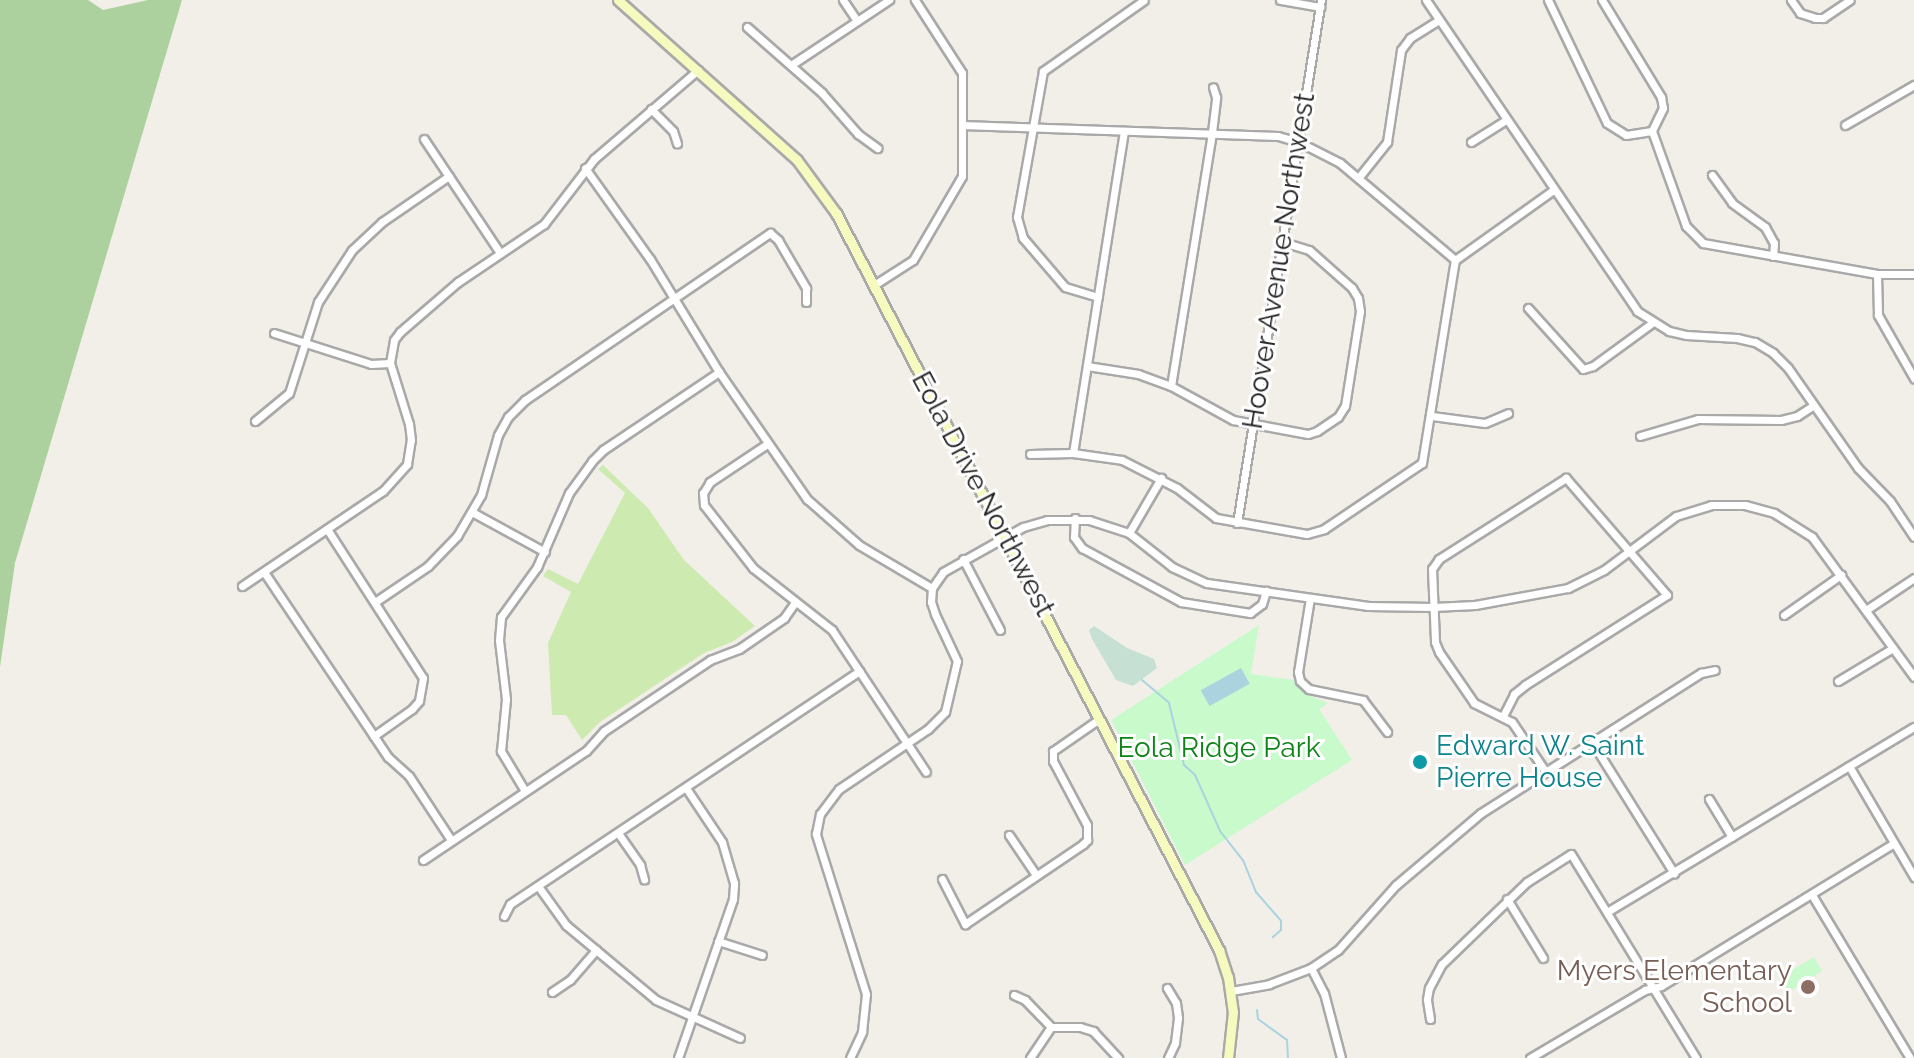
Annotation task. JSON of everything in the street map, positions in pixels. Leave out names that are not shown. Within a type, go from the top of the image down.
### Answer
[{"type":"main road","name":"Eola Drive Northwest","points":[[618,0],[803,167],[836,213],[1219,950],[1231,991],[1233,1028],[1228,1058]]},
{"type":"street","points":[[843,0],[857,21]]},
{"type":"street","points":[[791,65],[889,0]]},
{"type":"street","points":[[874,285],[913,260],[962,176],[962,73],[915,0]]},
{"type":"street","points":[[1098,297],[1065,287],[1023,238],[1017,217],[1039,79],[1050,63],[1144,0]]},
{"type":"street","points":[[1280,0],[1320,3]]},
{"type":"street","points":[[1426,0],[1623,296],[1652,323],[1686,335],[1755,342],[1788,368],[1858,468],[1890,501],[1914,537]]},
{"type":"street","points":[[1548,0],[1607,123],[1626,135],[1652,131]]},
{"type":"street","points":[[1602,0],[1661,97],[1663,108],[1652,131],[1686,226],[1695,238],[1711,246],[1877,274],[1914,274]]},
{"type":"street","points":[[1791,0],[1800,13],[1815,18],[1823,18],[1848,1]]},
{"type":"street","name":"Hoover Avenue Northwest","points":[[1237,523],[1320,3]]},
{"type":"street","points":[[1359,177],[1387,142],[1405,43],[1439,20]]},
{"type":"street","points":[[747,27],[791,65],[858,134],[877,148]]},
{"type":"street","points":[[242,586],[383,491],[407,464],[411,440],[409,424],[390,363],[394,340],[400,332],[458,282],[544,224],[558,210],[585,168],[698,70]]},
{"type":"street","points":[[1845,125],[1914,85]]},
{"type":"street","points":[[1171,386],[1212,132],[1216,97],[1213,87]]},
{"type":"street","points":[[651,109],[673,131],[677,143]]},
{"type":"street","points":[[1471,142],[1506,120]]},
{"type":"street","points":[[962,125],[1257,133],[1299,142],[1322,152],[1359,177],[1455,260]]},
{"type":"street","points":[[1073,453],[1124,131]]},
{"type":"street","points":[[424,139],[500,253]]},
{"type":"street","points":[[585,168],[650,259],[672,300],[795,484],[832,524],[878,559],[932,588]]},
{"type":"street","points":[[1712,175],[1732,203],[1765,227],[1774,243],[1773,256]]},
{"type":"street","points":[[255,421],[289,393],[318,302],[352,250],[382,222],[449,176]]},
{"type":"street","points":[[1030,454],[1073,453],[1122,460],[1161,478],[1216,518],[1307,534],[1324,529],[1416,470],[1425,456],[1455,260],[1553,190]]},
{"type":"street","points":[[375,602],[442,553],[472,512],[498,435],[517,407],[770,233],[806,288],[806,302]]},
{"type":"street","points":[[1087,366],[1138,374],[1171,386],[1233,420],[1308,434],[1317,431],[1343,411],[1360,311],[1358,298],[1352,288],[1309,250],[1283,242]]},
{"type":"street","points":[[1877,274],[1878,315],[1914,378]]},
{"type":"street","points":[[1528,308],[1583,369],[1593,366],[1652,323]]},
{"type":"street","points":[[274,333],[371,364],[390,363]]},
{"type":"street","points":[[525,791],[501,751],[506,689],[499,629],[508,603],[545,552],[569,493],[592,461],[603,450],[719,372]]},
{"type":"street","points":[[1640,436],[1698,419],[1781,420],[1797,416],[1814,405]]},
{"type":"street","points":[[1432,416],[1485,423],[1508,413]]},
{"type":"street","points":[[767,444],[710,482],[703,493],[704,505],[737,550],[770,585],[832,630],[926,772]]},
{"type":"street","points":[[1129,533],[1161,478]]},
{"type":"street","points":[[1503,716],[1514,694],[1525,685],[1667,595],[1566,478],[1439,559],[1432,569],[1435,642],[1439,652],[1474,703],[1512,722],[1545,771]]},
{"type":"street","points":[[850,1058],[862,1032],[866,994],[816,834],[820,814],[829,799],[945,712],[957,670],[956,656],[931,602],[932,588],[943,572],[1006,535],[1047,520],[1075,518],[1129,533],[1172,567],[1195,579],[1310,598],[1387,607],[1433,607],[1550,593],[1593,577],[1666,521],[1687,511],[1711,505],[1745,505],[1774,513],[1803,530],[1841,575],[1914,677]]},
{"type":"street","points":[[472,512],[545,552]]},
{"type":"street","points":[[1075,518],[1074,537],[1082,548],[1181,602],[1250,613],[1262,604],[1266,591]]},
{"type":"street","points":[[327,529],[419,668],[423,687],[412,709],[374,736]]},
{"type":"street","points":[[963,559],[1000,630]]},
{"type":"street","points":[[264,572],[388,757],[409,776],[451,840]]},
{"type":"street","points":[[1784,615],[1841,575]]},
{"type":"street","points":[[1866,610],[1914,578]]},
{"type":"street","points":[[1310,598],[1298,672],[1300,681],[1309,689],[1363,700],[1387,732]]},
{"type":"street","points":[[423,860],[586,751],[604,731],[683,678],[710,660],[739,649],[784,618],[795,602]]},
{"type":"street","points":[[1838,681],[1893,648]]},
{"type":"street","points":[[1231,991],[1284,980],[1311,968],[1354,936],[1396,885],[1438,847],[1545,771],[1701,673],[1715,670]]},
{"type":"street","points":[[504,916],[510,904],[860,671]]},
{"type":"street","points":[[942,879],[965,924],[1087,840],[1087,825],[1053,761],[1053,751],[1099,719]]},
{"type":"street","points":[[1607,912],[1914,727]]},
{"type":"street","points":[[1592,742],[1674,873]]},
{"type":"street","points":[[1849,766],[1914,877]]},
{"type":"street","points":[[678,1058],[733,899],[732,869],[722,842],[686,788]]},
{"type":"street","points":[[1709,799],[1732,837]]},
{"type":"street","points":[[618,833],[640,865],[644,879]]},
{"type":"street","points":[[1009,835],[1036,875]]},
{"type":"street","points":[[1530,1058],[1812,895],[1894,843]]},
{"type":"street","points":[[1430,1019],[1427,999],[1442,964],[1507,899],[1571,854],[1653,988],[1691,1057]]},
{"type":"street","points":[[538,886],[566,925],[656,1000],[740,1038]]},
{"type":"street","points":[[1812,895],[1910,1058]]},
{"type":"street","points":[[1507,899],[1543,958]]},
{"type":"street","points":[[718,941],[762,955]]},
{"type":"street","points":[[552,992],[570,980],[596,950]]},
{"type":"street","points":[[1311,968],[1324,993],[1341,1058]]},
{"type":"street","points":[[1167,988],[1176,1003],[1178,1018],[1175,1043],[1168,1058]]},
{"type":"street","points":[[1014,995],[1025,1000],[1051,1027],[1080,1027],[1093,1031],[1118,1058]]},
{"type":"street","points":[[1030,1058],[1051,1027]]},
{"type":"green space","points":[[0,0],[88,0],[103,10],[148,0],[182,0],[15,563],[0,667]]},
{"type":"green space","points":[[603,465],[648,508],[684,560],[755,626],[732,642],[704,653],[600,722],[582,740],[566,715],[552,715],[548,643],[571,592],[543,576],[548,569],[578,584],[625,493],[598,469]]},
{"type":"green space","name":"Eola Ridge Park","points":[[1259,625],[1251,674],[1293,680],[1305,694],[1328,703],[1319,709],[1352,760],[1185,865],[1111,720]]},
{"type":"green space","points":[[1094,626],[1127,648],[1154,659],[1157,668],[1133,686],[1116,680],[1092,639],[1089,630]]},
{"type":"green space","points":[[1814,957],[1822,971],[1789,992],[1778,978]]},
{"type":"water","points":[[1241,668],[1250,684],[1209,706],[1201,690]]},
{"type":"waterway","points":[[1142,680],[1169,703],[1184,765],[1195,775],[1220,831],[1243,860],[1256,892],[1281,921],[1281,930],[1273,937]]},
{"type":"waterway","points":[[1257,1010],[1258,1019],[1287,1040],[1288,1058]]},
{"type":"place","name":"Edward W. Saint Pierre House","points":[[1420,762]]},
{"type":"place","name":"Myers Elementary School","points":[[1808,987]]}]
